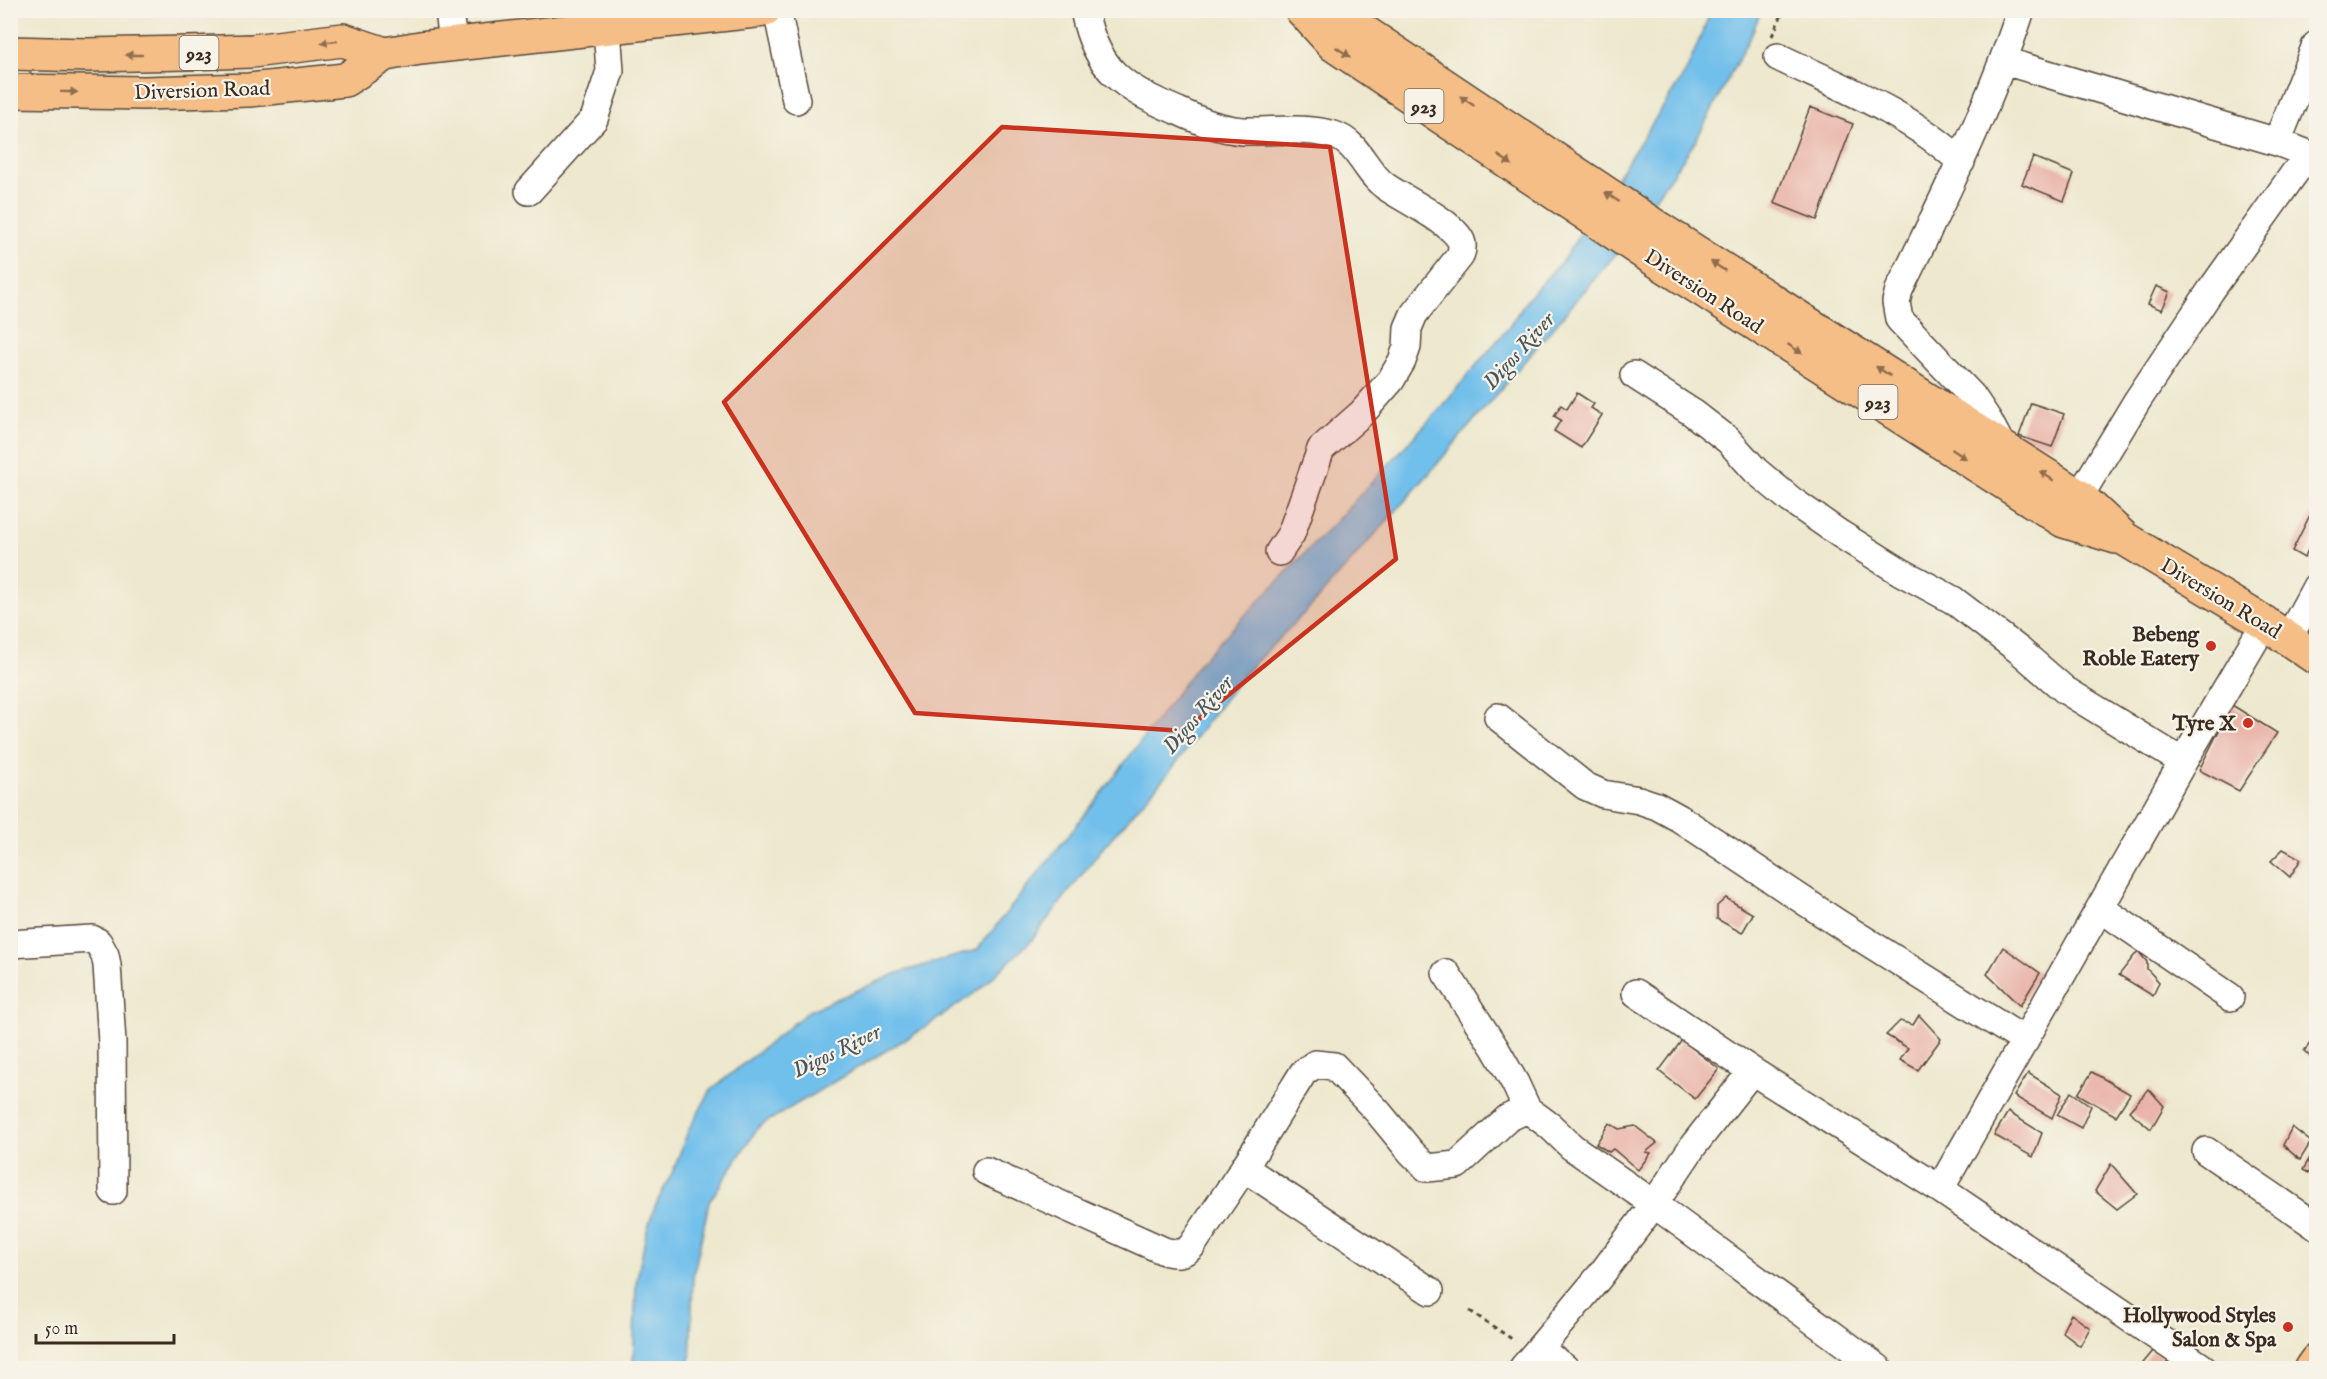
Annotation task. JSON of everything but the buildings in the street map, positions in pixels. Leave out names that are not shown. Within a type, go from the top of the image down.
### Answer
[{"type":"main road","name":"Diversion Road","points":[[10,91],[144,93],[249,90],[345,80],[385,54],[453,44],[764,10]]},
{"type":"main road","name":"Diversion Road","points":[[1302,10],[1334,45],[1560,180],[2072,509],[2277,631],[2316,658]]},
{"type":"main road","name":"Diversion Road","points":[[1318,10],[1348,21],[1560,180]]},
{"type":"main road","name":"Diversion Road","points":[[10,53],[120,55],[252,51],[343,40],[385,54]]},
{"type":"main road","name":"Diversion Road","points":[[1647,238],[2002,448],[2072,509]]},
{"type":"main road","points":[[2311,1368],[2316,1361]]},
{"type":"street","points":[[449,10],[453,44]]},
{"type":"street","points":[[777,10],[796,100]]},
{"type":"street","points":[[1084,10],[1096,50],[1113,74],[1133,90],[1211,126],[1226,129],[1300,130],[1338,136],[1356,151],[1384,186],[1446,226],[1460,239],[1462,250],[1460,256],[1413,314],[1408,328],[1407,346],[1402,361],[1391,380],[1362,413],[1321,449],[1295,524],[1279,552]]},
{"type":"street","points":[[2002,448],[1988,420],[1972,396],[1899,320],[1896,312],[1899,290],[1961,162],[2004,61],[2021,10]]},
{"type":"street","points":[[529,191],[594,119],[610,71],[607,28]]},
{"type":"street","points":[[2277,142],[2316,45]]},
{"type":"street","points":[[1774,49],[1914,126],[1961,162]]},
{"type":"street","points":[[2004,61],[2277,142],[2312,155],[2211,290],[2137,401],[2072,509]]},
{"type":"street","points":[[1634,375],[1685,408],[1728,440],[1756,471],[1791,500],[1881,559],[1953,600],[2020,651],[2065,690],[2183,762]]},
{"type":"street","points":[[1940,1189],[2183,762],[2277,631],[2316,587]]},
{"type":"street","points":[[1498,717],[1585,786],[1603,794],[1639,800],[1657,806],[1679,818],[1839,924],[2025,1041]]},
{"type":"street","points":[[2100,908],[2230,997]]},
{"type":"street","points":[[10,944],[92,939],[98,942],[105,955],[112,1042],[113,1191]]},
{"type":"street","points":[[1446,973],[1495,1048],[1527,1110],[1550,1126],[1572,1147],[1878,1368]]},
{"type":"street","points":[[1636,993],[1752,1071],[1940,1189],[2203,1368]]},
{"type":"street","points":[[986,1171],[1164,1251],[1176,1254],[1186,1252],[1191,1247],[1244,1168],[1303,1073],[1315,1064],[1334,1065],[1427,1168],[1457,1165],[1508,1118],[1527,1110]]},
{"type":"street","points":[[1565,1368],[1531,1359],[1600,1276],[1693,1146],[1752,1071]]},
{"type":"street","points":[[2206,1151],[2316,1226]]},
{"type":"street","points":[[1244,1168],[1430,1291]]},
{"type":"path","points":[[1774,49],[1784,10]]},
{"type":"path","points":[[1470,1311],[1516,1341],[1531,1359]]},
{"type":"highlighted area","points":[[1002,127],[1330,147],[1396,559],[1184,731],[915,713],[724,402]]},
{"type":"water","name":"Digos River","points":[[1711,11],[1761,11],[1752,33],[1695,142],[1614,256],[1426,477],[1313,604],[1243,675],[1171,770],[1100,851],[1031,941],[979,990],[924,1028],[758,1127],[709,1202],[693,1277],[690,1368],[633,1368],[636,1284],[646,1234],[655,1206],[674,1169],[688,1131],[711,1090],[809,1011],[898,973],[977,950],[1105,789],[1201,661],[1435,414],[1509,327],[1527,299],[1563,260],[1686,72]]},
{"type":"place","name":"Bebeng Roble Eatery","points":[[2211,646]]},
{"type":"place","name":"Tyre X","points":[[2248,723]]},
{"type":"place","name":"Hollywood Styles Salon & Spa","points":[[2288,1327]]}]
